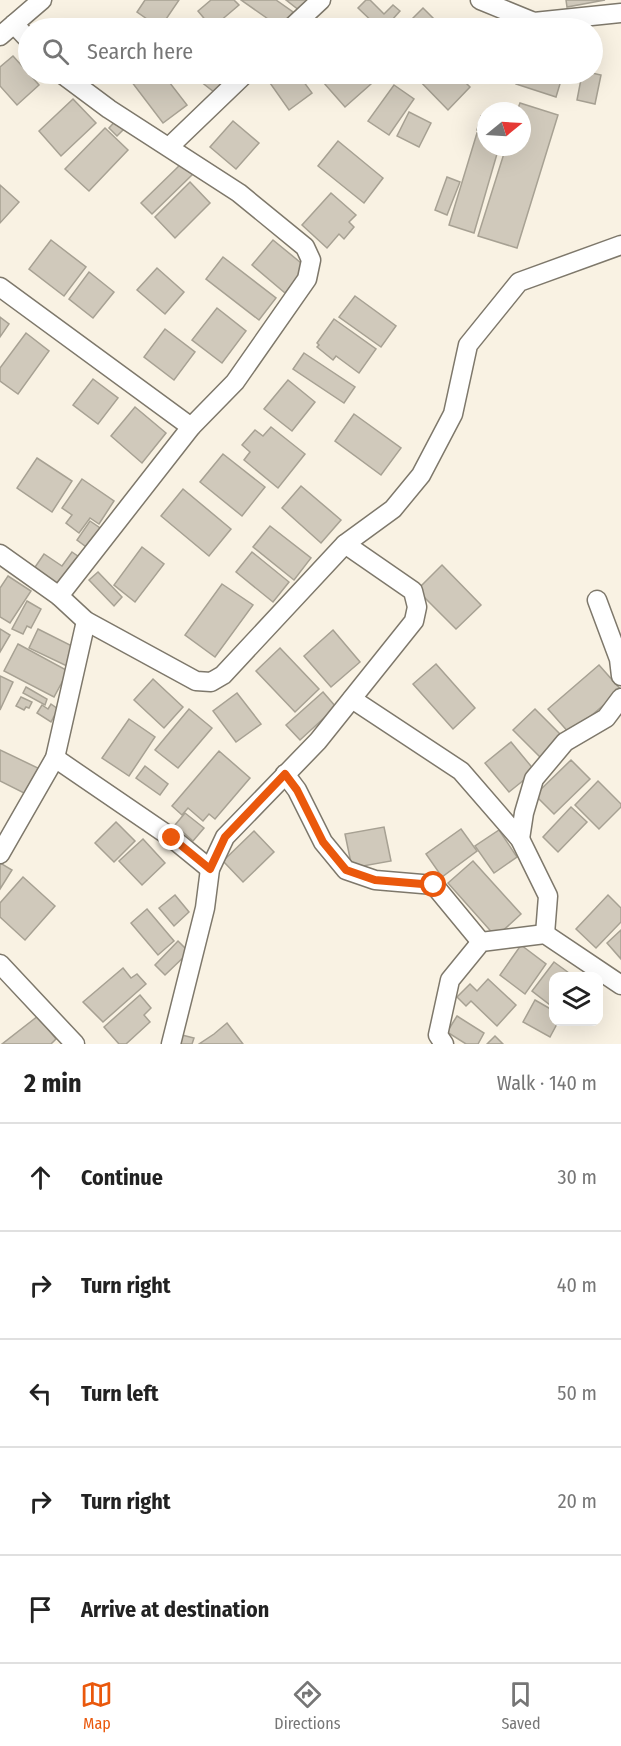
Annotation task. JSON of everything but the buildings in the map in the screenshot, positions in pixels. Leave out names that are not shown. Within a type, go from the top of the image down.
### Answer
[{"type":"street","points":[[21,18],[42,0]]},
{"type":"street","points":[[302,18],[321,0]]},
{"type":"street","points":[[480,0],[524,18]]},
{"type":"street","points":[[573,18],[621,13]]},
{"type":"street","points":[[0,36],[18,21]]},
{"type":"street","points":[[14,24],[18,28]]},
{"type":"street","points":[[59,596],[191,427],[235,382],[307,279],[311,260],[305,247],[239,193],[109,110],[75,84]]},
{"type":"street","points":[[169,147],[235,84]]},
{"type":"street","points":[[0,554],[59,596],[86,621],[196,681],[212,682],[223,675],[345,543],[393,509],[421,475],[453,414],[468,345],[519,282],[621,245]]},
{"type":"street","points":[[0,287],[191,427]]},
{"type":"street","points":[[171,1044],[205,908],[210,869],[225,837],[318,741],[414,621],[417,607],[413,591],[345,543]]},
{"type":"street","points":[[597,600],[619,659],[621,676]]},
{"type":"street","points":[[0,854],[55,758],[86,621]]},
{"type":"street","points":[[520,839],[524,813],[534,779],[565,742],[606,718],[621,698]]},
{"type":"street","points":[[352,699],[461,771],[520,839],[548,896],[545,934]]},
{"type":"street","points":[[55,758],[172,838],[210,869]]},
{"type":"street","points":[[285,774],[297,790],[323,842],[346,870],[375,880],[434,885],[481,942]]},
{"type":"street","points":[[444,1044],[438,1035],[450,980],[481,942],[545,934],[621,985]]},
{"type":"street","points":[[0,964],[75,1044]]},
{"type":"route","points":[[172,838],[210,869],[225,837],[285,774],[297,790],[323,842],[346,870],[375,880],[434,885]]}]
